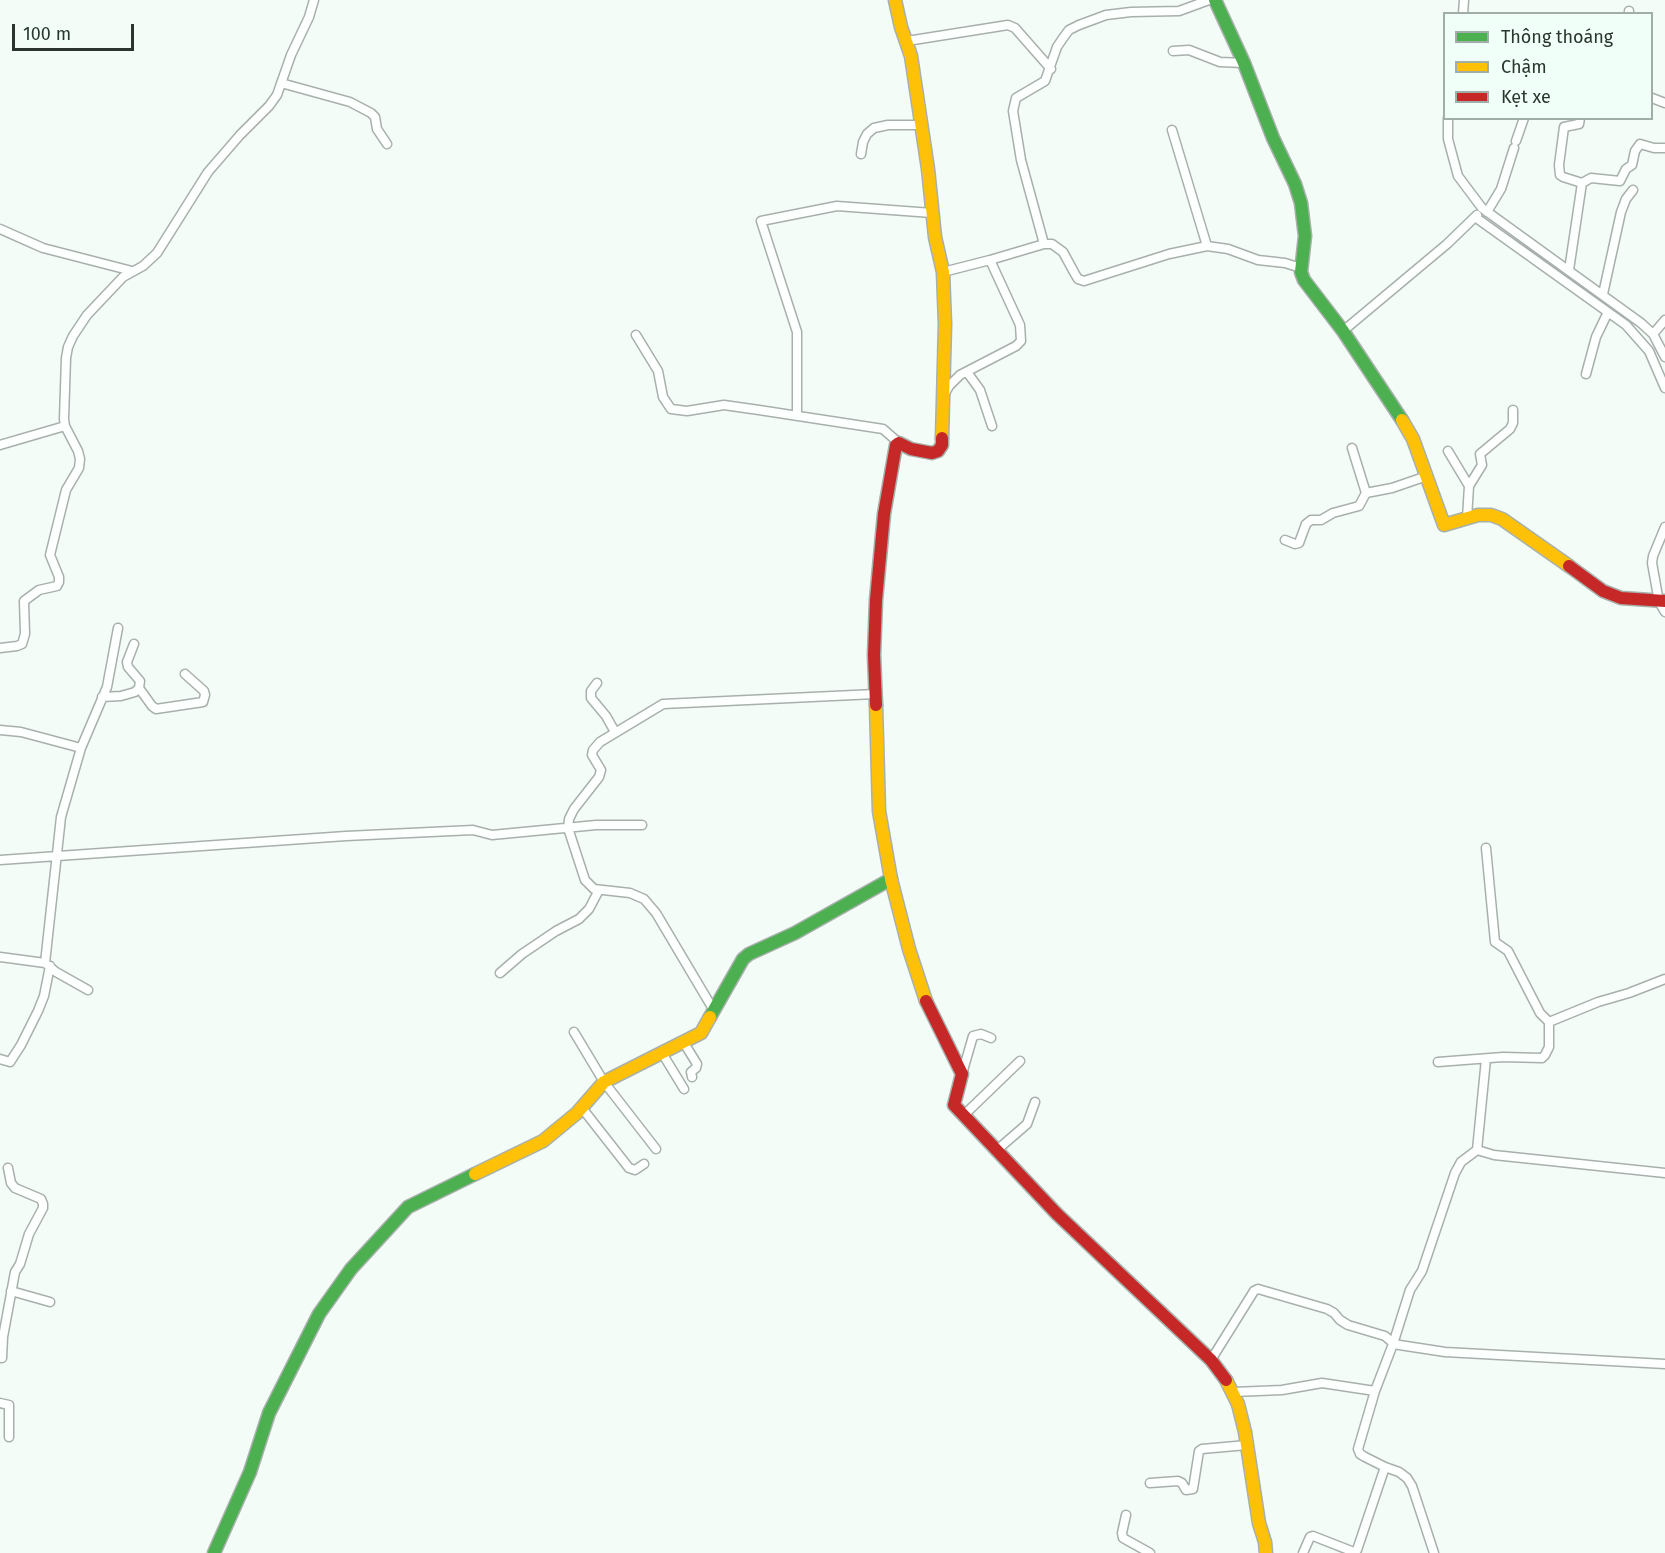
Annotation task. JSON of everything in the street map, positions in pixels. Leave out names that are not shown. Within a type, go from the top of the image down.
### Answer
[{"type":"street","points":[[0,648],[22,644],[25,634],[24,601],[39,590],[57,586],[59,582],[50,555],[66,490],[79,468],[80,459],[65,426],[68,347],[87,315],[123,277],[143,266],[157,254],[208,172],[277,95],[314,0]]},
{"type":"street","points":[[636,335],[658,371],[663,397],[671,408],[680,411],[724,405],[883,429],[900,443],[925,453],[938,451],[942,445],[945,324],[943,272],[935,237],[928,169],[911,56],[895,0]]},
{"type":"street","points":[[1044,244],[1021,160],[1013,111],[1017,98],[1046,81],[1058,47],[1069,30],[1106,15],[1179,11],[1209,0]]},
{"type":"street","points":[[1215,0],[1244,63],[1273,138],[1295,184],[1301,203],[1305,236],[1300,268],[1304,280],[1395,406],[1413,439],[1444,525],[1478,515],[1491,515],[1502,519],[1603,591],[1621,598],[1663,605],[1652,563],[1665,527]]},
{"type":"street","points":[[907,41],[1008,25],[1015,28],[1051,69]]},
{"type":"street","points":[[1173,51],[1189,50],[1220,62],[1244,63]]},
{"type":"street","points":[[281,83],[350,102],[371,113],[375,117],[376,129],[387,144]]},
{"type":"street","points":[[1448,120],[1448,139],[1458,176],[1480,212],[1639,338],[1649,351],[1665,388]]},
{"type":"street","points":[[1343,331],[1480,212],[1501,189],[1523,120]]},
{"type":"street","points":[[1580,120],[1579,124],[1575,126],[1566,125],[1564,127],[1559,170],[1563,177],[1582,183],[1591,178],[1620,181],[1626,169],[1632,165],[1635,151],[1640,144],[1665,148]]},
{"type":"street","points":[[861,154],[863,141],[874,128],[888,125],[920,125]]},
{"type":"street","points":[[1172,130],[1207,246]]},
{"type":"street","points":[[1569,270],[1582,183]]},
{"type":"street","points":[[1603,294],[1623,205],[1633,190]]},
{"type":"street","points":[[796,416],[797,332],[761,221],[837,206],[932,213]]},
{"type":"street","points":[[1480,212],[1603,294],[1653,334],[1665,357]]},
{"type":"street","points":[[0,229],[43,248],[132,270]]},
{"type":"street","points":[[943,272],[1044,244],[1056,246],[1078,279],[1084,281],[1169,254],[1207,246],[1228,249],[1258,260],[1286,263],[1300,268]]},
{"type":"street","points":[[943,397],[954,380],[1016,346],[1021,341],[1020,325],[990,260]]},
{"type":"street","points":[[1586,374],[1596,337],[1608,312]]},
{"type":"street","points":[[1653,334],[1665,320]]},
{"type":"street","points":[[967,372],[980,390],[992,426]]},
{"type":"street","points":[[1467,518],[1469,486],[1482,465],[1480,453],[1510,429],[1513,423],[1513,410]]},
{"type":"street","points":[[0,445],[65,426]]},
{"type":"street","points":[[900,443],[896,445],[892,456],[876,605],[875,694],[879,811],[891,879],[909,949],[929,1009],[962,1074]]},
{"type":"street","points":[[1285,540],[1295,544],[1299,543],[1306,524],[1311,520],[1321,520],[1333,513],[1359,506],[1366,493],[1352,448]]},
{"type":"street","points":[[1448,451],[1469,486]]},
{"type":"street","points":[[1366,493],[1404,485],[1427,476]]},
{"type":"street","points":[[0,1059],[10,1062],[21,1045],[44,996],[63,807],[81,748],[107,687],[117,628]]},
{"type":"street","points":[[135,644],[127,662],[128,667],[140,681],[139,688],[156,709],[203,702],[204,691],[185,674]]},
{"type":"street","points":[[597,683],[591,691],[591,698],[606,716],[615,732]]},
{"type":"street","points":[[102,697],[121,696],[139,688]]},
{"type":"street","points":[[713,1010],[656,913],[644,899],[630,892],[599,890],[590,886],[585,880],[568,828],[574,809],[599,777],[601,770],[592,754],[593,750],[615,732],[670,702],[875,694]]},
{"type":"street","points":[[0,730],[21,732],[81,748]]},
{"type":"street","points":[[0,860],[346,836],[473,830],[492,835],[596,825],[642,825]]},
{"type":"street","points":[[1438,1062],[1542,1058],[1549,1047],[1549,1022],[1540,1013],[1508,951],[1495,942],[1486,848]]},
{"type":"street","points":[[214,1553],[250,1472],[269,1413],[319,1314],[351,1269],[408,1207],[533,1147],[569,1121],[604,1082],[701,1033],[743,958],[788,934],[795,933],[891,879]]},
{"type":"street","points":[[500,973],[556,930],[579,919],[589,909],[599,890]]},
{"type":"street","points":[[0,957],[47,965],[88,990]]},
{"type":"street","points":[[1549,1022],[1665,979]]},
{"type":"street","points":[[574,1032],[604,1082],[656,1149]]},
{"type":"street","points":[[991,1038],[981,1035],[974,1036],[954,1103],[1057,1214],[1211,1360],[1234,1392],[1247,1445],[1266,1553]]},
{"type":"street","points":[[684,1043],[697,1062],[696,1068],[691,1072],[692,1077]]},
{"type":"street","points":[[662,1053],[684,1089]]},
{"type":"street","points":[[1434,1553],[1412,1486],[1407,1478],[1365,1457],[1358,1449],[1410,1290],[1422,1271],[1455,1173],[1461,1162],[1478,1150],[1486,1059]]},
{"type":"street","points":[[964,1115],[1020,1061]]},
{"type":"street","points":[[997,1150],[1027,1124],[1035,1102]]},
{"type":"street","points":[[582,1108],[629,1168],[635,1170],[644,1164]]},
{"type":"street","points":[[1478,1150],[1494,1155],[1665,1173]]},
{"type":"street","points":[[2,1358],[2,1337],[15,1272],[20,1264],[29,1233],[43,1208],[41,1199],[15,1188],[11,1183],[8,1168]]},
{"type":"street","points":[[1211,1360],[1254,1291],[1258,1289],[1327,1309],[1334,1312],[1348,1325],[1388,1337],[1393,1344],[1445,1352],[1665,1364]]},
{"type":"street","points":[[11,1291],[50,1302]]},
{"type":"street","points":[[1234,1392],[1282,1390],[1322,1383],[1376,1391]]},
{"type":"street","points":[[0,1403],[9,1405],[9,1437]]},
{"type":"street","points":[[1150,1483],[1179,1481],[1186,1490],[1193,1489],[1199,1451],[1247,1445]]},
{"type":"street","points":[[1303,1553],[1310,1537],[1313,1536],[1354,1552],[1357,1550],[1385,1467]]},
{"type":"street","points":[[1126,1515],[1123,1538],[1150,1553]]},
{"type":"traffic: fast","points":[[1215,0],[1244,63],[1273,138],[1295,184],[1301,203],[1305,236],[1301,272],[1304,280],[1343,331],[1402,420]]},
{"type":"traffic: fast","points":[[710,1017],[743,959],[749,954],[795,933],[891,879]]},
{"type":"traffic: fast","points":[[214,1553],[250,1472],[269,1413],[319,1314],[351,1269],[408,1207],[475,1174]]},
{"type":"traffic: slow","points":[[895,0],[911,56],[928,169],[935,237],[943,272],[945,324],[942,438]]},
{"type":"traffic: slow","points":[[1402,420],[1413,439],[1444,525],[1478,515],[1491,515],[1502,519],[1569,566]]},
{"type":"traffic: slow","points":[[876,705],[879,811],[891,879],[909,949],[926,1001]]},
{"type":"traffic: slow","points":[[475,1174],[543,1141],[577,1113],[604,1082],[701,1033],[710,1017]]},
{"type":"traffic: slow","points":[[1226,1380],[1238,1404],[1245,1432],[1266,1553]]},
{"type":"traffic: jam","points":[[876,705],[874,655],[876,600],[884,514],[896,445],[899,443],[911,449],[932,453],[938,451],[942,445],[942,438]]},
{"type":"traffic: jam","points":[[1569,566],[1603,591],[1621,598],[1665,601]]},
{"type":"traffic: jam","points":[[926,1001],[962,1074],[954,1105],[1057,1214],[1211,1360],[1226,1380]]}]
